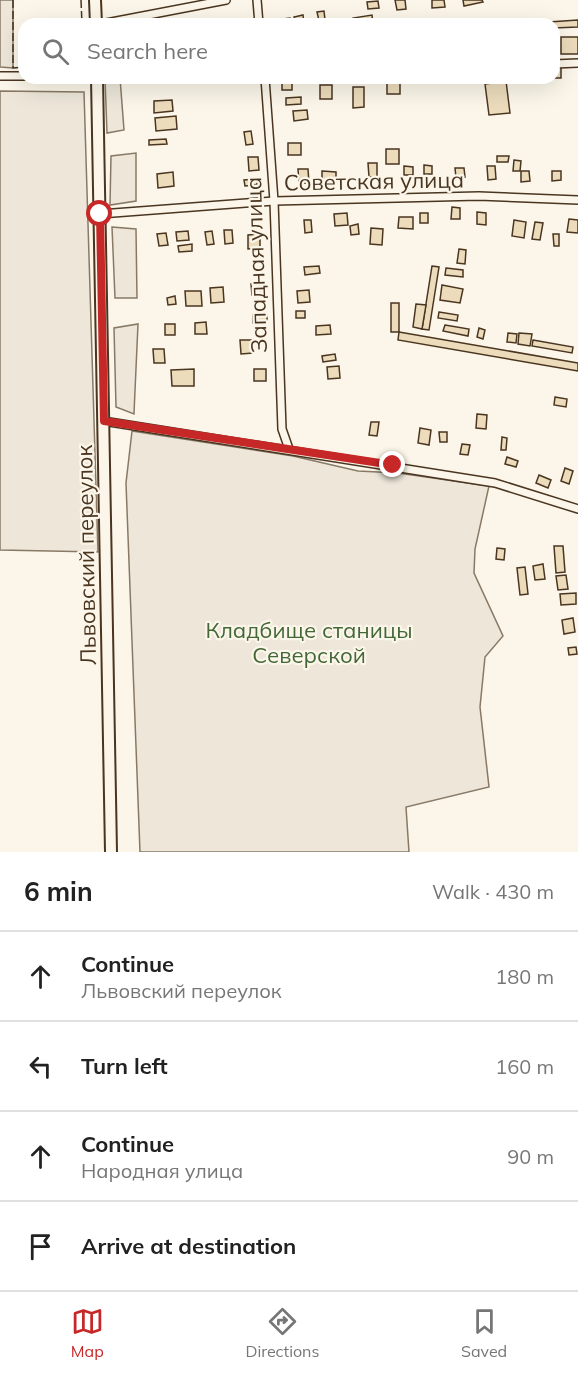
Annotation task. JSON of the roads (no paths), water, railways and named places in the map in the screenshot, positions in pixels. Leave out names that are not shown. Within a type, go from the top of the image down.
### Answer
[{"type":"main road","points":[[95,0],[96,18]]},
{"type":"main road","name":"Львовский переулок","points":[[97,84],[111,852]]},
{"type":"street","points":[[132,18],[226,0]]},
{"type":"street","points":[[257,0],[259,18]]},
{"type":"street","points":[[560,64],[578,63]]},
{"type":"street","points":[[0,76],[18,76]]},
{"type":"street","name":"Западная улица","points":[[265,84],[274,201],[282,429],[289,449]]},
{"type":"street","name":"Советская улица","points":[[100,214],[274,201],[479,196],[578,200]]},
{"type":"street","points":[[104,421],[495,483],[578,509]]},
{"type":"park label","name":"Кладбище станицы Северской","points":[[309,642]]}]
